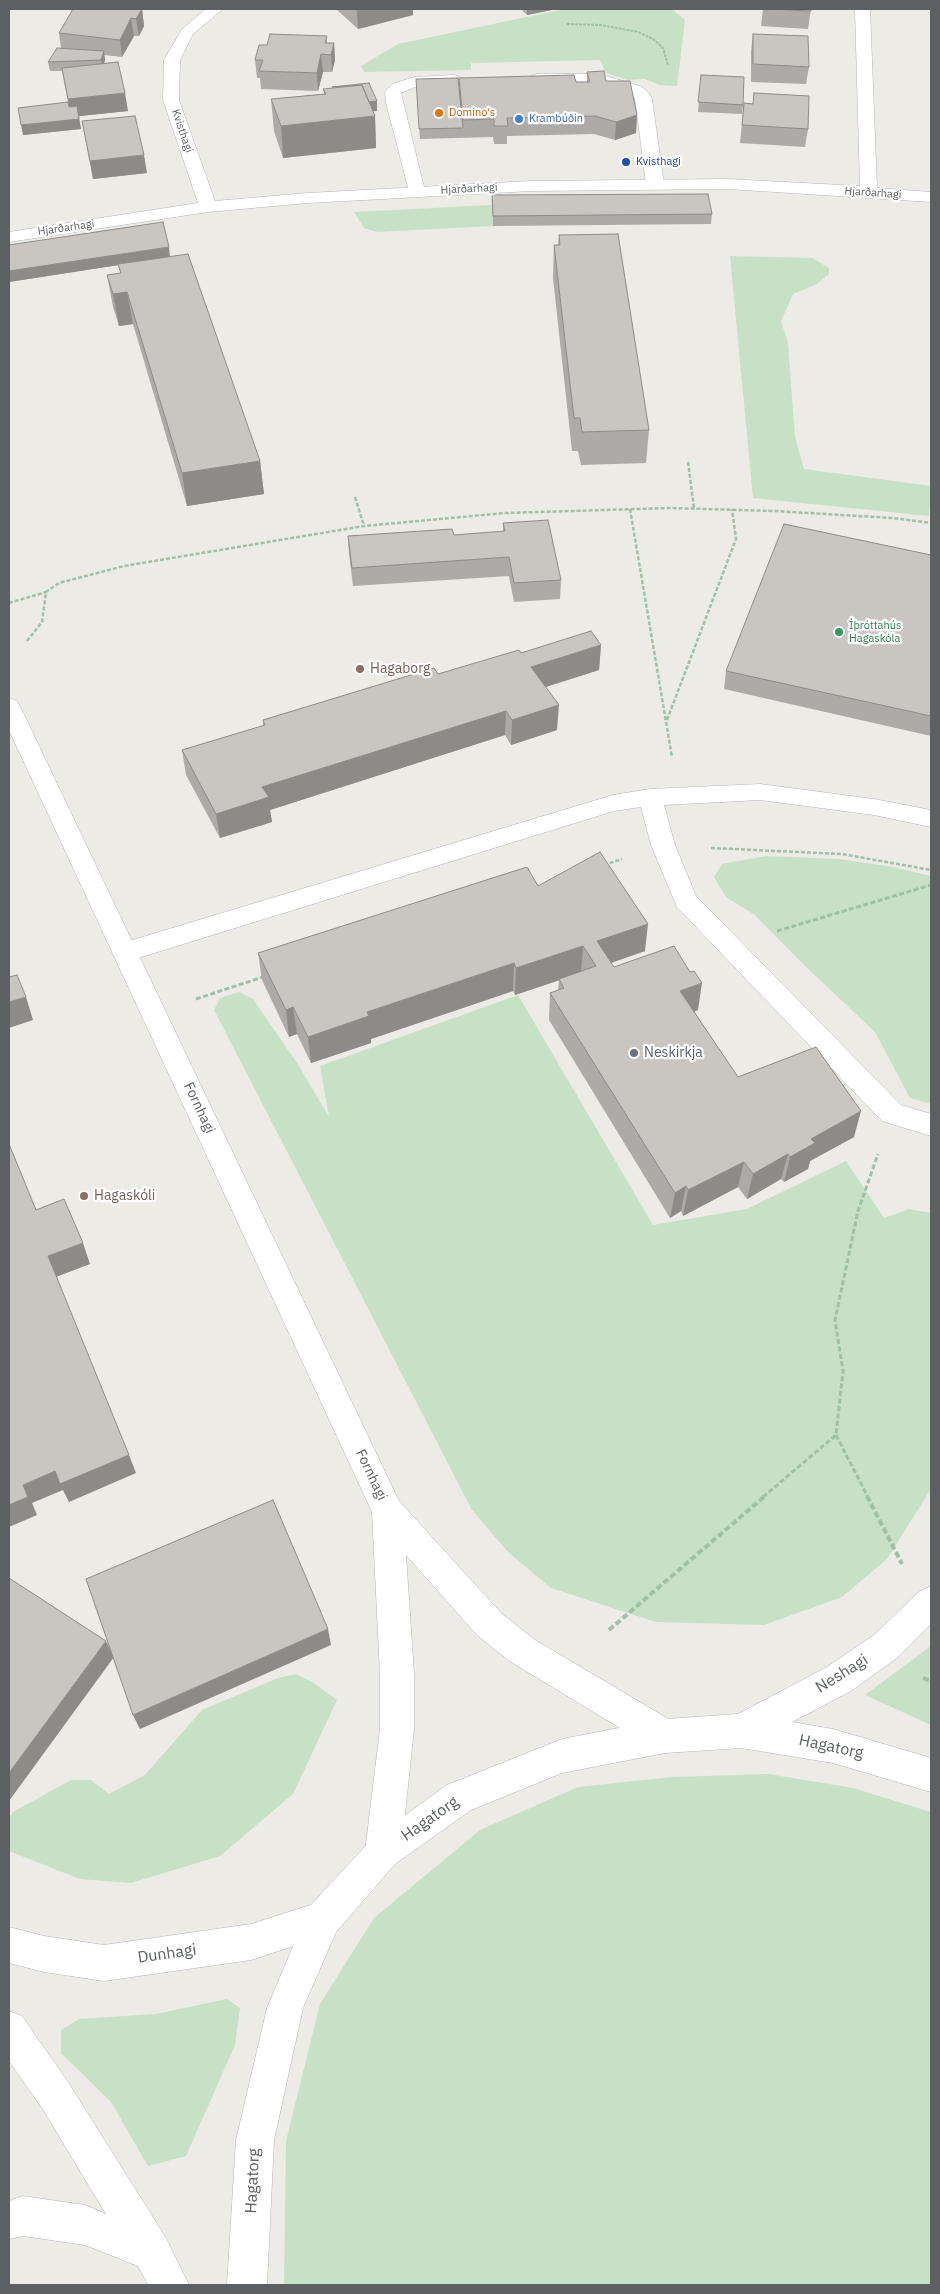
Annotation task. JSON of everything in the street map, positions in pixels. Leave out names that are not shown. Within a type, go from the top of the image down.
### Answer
[{"type":"street","name":"Kvisthagi","points":[[208,208],[171,100],[172,60],[188,32],[215,9]]},
{"type":"street","points":[[863,9],[869,192]]},
{"type":"street","points":[[416,191],[394,103],[393,92],[398,87],[414,82],[471,79]]},
{"type":"street","points":[[520,79],[599,79],[638,92],[644,99],[655,184]]},
{"type":"street","name":"Hjarðarhagi","points":[[9,237],[208,208],[308,198],[416,191],[655,184],[728,184],[931,197]]},
{"type":"street","name":"Fornhagi","points":[[9,706],[388,1512],[490,1625],[522,1651],[665,1736]]},
{"type":"street","points":[[125,952],[613,803],[650,797],[760,792],[874,806],[931,818]]},
{"type":"street","points":[[650,797],[663,845],[686,901],[892,1113],[931,1125]]},
{"type":"street","name":"Fornhagi","points":[[383,1852],[396,1729],[397,1674],[388,1512]]},
{"type":"street","name":"Neshagi","points":[[741,1730],[839,1679],[886,1646],[931,1602]]},
{"type":"street","name":"Hagatorg","points":[[247,2285],[255,2140],[285,2008],[323,1919],[383,1852],[460,1797],[562,1756],[665,1736],[741,1730],[833,1746],[931,1775]]},
{"type":"street","name":"Dunhagi","points":[[9,1945],[44,1954],[104,1963],[251,1942],[323,1919]]},
{"type":"street","points":[[9,2029],[55,2095],[152,2252],[169,2285]]},
{"type":"street","points":[[9,2220],[24,2216],[85,2225],[152,2252]]},
{"type":"path","points":[[688,462],[694,508]]},
{"type":"path","points":[[355,497],[364,526]]},
{"type":"path","points":[[630,508],[679,796]]},
{"type":"path","points":[[9,603],[46,592],[59,584],[124,566],[364,526],[505,513],[630,508],[694,508],[892,518],[931,523]]},
{"type":"path","points":[[666,721],[736,539],[732,509]]},
{"type":"path","points":[[26,641],[42,622],[46,592]]},
{"type":"path","points":[[598,867],[663,845],[842,854],[931,870]]},
{"type":"path","points":[[729,945],[931,885]]},
{"type":"path","points":[[194,999],[269,975]]},
{"type":"path","points":[[892,1113],[858,1211],[835,1320],[843,1371],[836,1435],[904,1569]]},
{"type":"path","points":[[609,1630],[836,1435]]},
{"type":"green space","points":[[565,9],[672,9],[685,20],[677,86],[660,85],[645,79],[628,80],[606,73],[600,60],[471,63],[471,70],[364,72],[361,66],[398,44]]},
{"type":"green space","points":[[492,205],[493,226],[377,232],[364,228],[354,212]]},
{"type":"green space","points":[[730,256],[812,258],[829,268],[829,274],[817,284],[793,294],[781,321],[788,343],[795,437],[804,469],[931,486],[929,516],[753,498]]},
{"type":"green space","points":[[766,856],[839,859],[893,867],[931,876],[931,1104],[910,1098],[875,1032],[804,965],[755,915],[726,897],[714,877],[722,864]]},
{"type":"green space","points":[[239,992],[253,999],[299,1066],[329,1117],[320,1066],[518,995],[653,1225],[747,1209],[846,1161],[884,1218],[909,1209],[931,1213],[931,1489],[887,1559],[842,1597],[764,1625],[656,1622],[551,1588],[509,1553],[472,1510],[214,1010],[220,998]]},
{"type":"green space","points":[[931,1646],[931,1725],[865,1695]]},
{"type":"green space","points":[[296,1674],[314,1683],[337,1700],[293,1794],[220,1856],[131,1883],[80,1879],[9,1851],[9,1818],[13,1812],[71,1780],[91,1780],[109,1794],[145,1775],[202,1710],[278,1678]]},
{"type":"green space","points":[[768,1774],[853,1788],[931,1812],[931,2285],[284,2285],[286,2141],[320,2004],[374,1918],[480,1830],[578,1787],[672,1777]]},
{"type":"green space","points":[[227,1999],[240,2008],[235,2045],[186,2156],[148,2166],[111,2102],[61,2053],[61,2030],[79,2019],[156,2014]]},
{"type":"building","points":[[73,9],[142,9],[136,19],[131,18],[120,40],[59,33]]},
{"type":"building","points":[[768,9],[811,9],[811,11]]},
{"type":"building","points":[[270,34],[327,36],[325,43],[334,43],[331,55],[321,54],[317,73],[259,71],[263,60],[255,60],[259,45],[267,45]]},
{"type":"building","points":[[753,34],[808,36],[809,67],[753,64]]},
{"type":"building","points":[[57,48],[104,51],[101,60],[48,62]]},
{"type":"building","points":[[118,62],[125,93],[68,99],[62,68]]},
{"type":"building","points":[[604,71],[606,81],[630,81],[637,115],[616,122],[595,116],[507,118],[508,126],[494,126],[494,119],[463,120],[459,78],[574,75],[576,82],[590,82],[587,72]]},
{"type":"building","points":[[701,75],[744,77],[743,105],[698,102]]},
{"type":"building","points":[[458,78],[463,128],[419,129],[416,79]]},
{"type":"building","points":[[369,83],[377,101],[369,102],[362,85],[332,87]]},
{"type":"building","points":[[362,85],[375,116],[281,126],[271,99],[326,94],[323,89]]},
{"type":"building","points":[[754,93],[809,96],[808,129],[742,125],[744,103],[753,104]]},
{"type":"building","points":[[68,102],[69,107],[77,106],[79,119],[21,125],[18,108]]},
{"type":"building","points":[[135,116],[144,155],[90,161],[82,121]]},
{"type":"building","points":[[708,194],[712,214],[493,216],[492,195]]},
{"type":"building","points":[[163,222],[169,247],[9,271],[9,245]]},
{"type":"building","points":[[618,234],[649,430],[582,432],[580,418],[574,418],[554,245],[560,245],[559,235]]},
{"type":"building","points":[[188,254],[260,461],[182,473],[127,292],[113,294],[107,275],[121,273],[118,264]]},
{"type":"building","points":[[548,520],[561,580],[514,583],[509,557],[352,568],[348,536],[452,529],[454,535],[505,531],[503,523]]},
{"type":"building","name":"Íþróttahús Hagaskóla","points":[[784,524],[931,555],[931,716],[726,671]]},
{"type":"building","points":[[591,631],[601,645],[531,667],[559,705],[512,720],[506,711],[262,787],[269,797],[216,814],[182,750],[265,725],[263,720],[434,668],[438,674],[519,650],[521,653]]},
{"type":"building","name":"Neskirkja","points":[[600,852],[648,924],[597,941],[614,967],[674,946],[690,972],[694,971],[702,983],[680,991],[738,1077],[816,1047],[861,1111],[811,1139],[815,1143],[790,1157],[788,1154],[753,1174],[744,1162],[688,1190],[686,1186],[675,1193],[550,993],[564,988],[559,979],[596,966],[583,946],[516,968],[514,963],[367,1012],[369,1016],[308,1037],[293,1007],[286,1010],[258,953],[527,867],[538,886]]},
{"type":"building","points":[[17,975],[26,997],[9,1002],[9,977]]},
{"type":"building","points":[[9,1144],[36,1210],[64,1199],[83,1243],[48,1256],[129,1455],[60,1484],[55,1471],[23,1485],[28,1497],[9,1505]]},
{"type":"building","points":[[273,1500],[328,1629],[133,1715],[86,1579]]},
{"type":"building","points":[[9,1578],[106,1641],[9,1773]]},
{"type":"place","name":"Domino's","points":[[439,113]]},
{"type":"place","name":"Krambúðin","points":[[519,119]]},
{"type":"place","name":"Kvisthagi","points":[[626,162]]},
{"type":"place","name":"Íþróttahús Hagaskóla","points":[[839,632]]},
{"type":"place","name":"Hagaborg","points":[[360,669]]},
{"type":"place","name":"Neskirkja","points":[[634,1053]]},
{"type":"place","name":"Hagaskóli","points":[[84,1196]]}]
